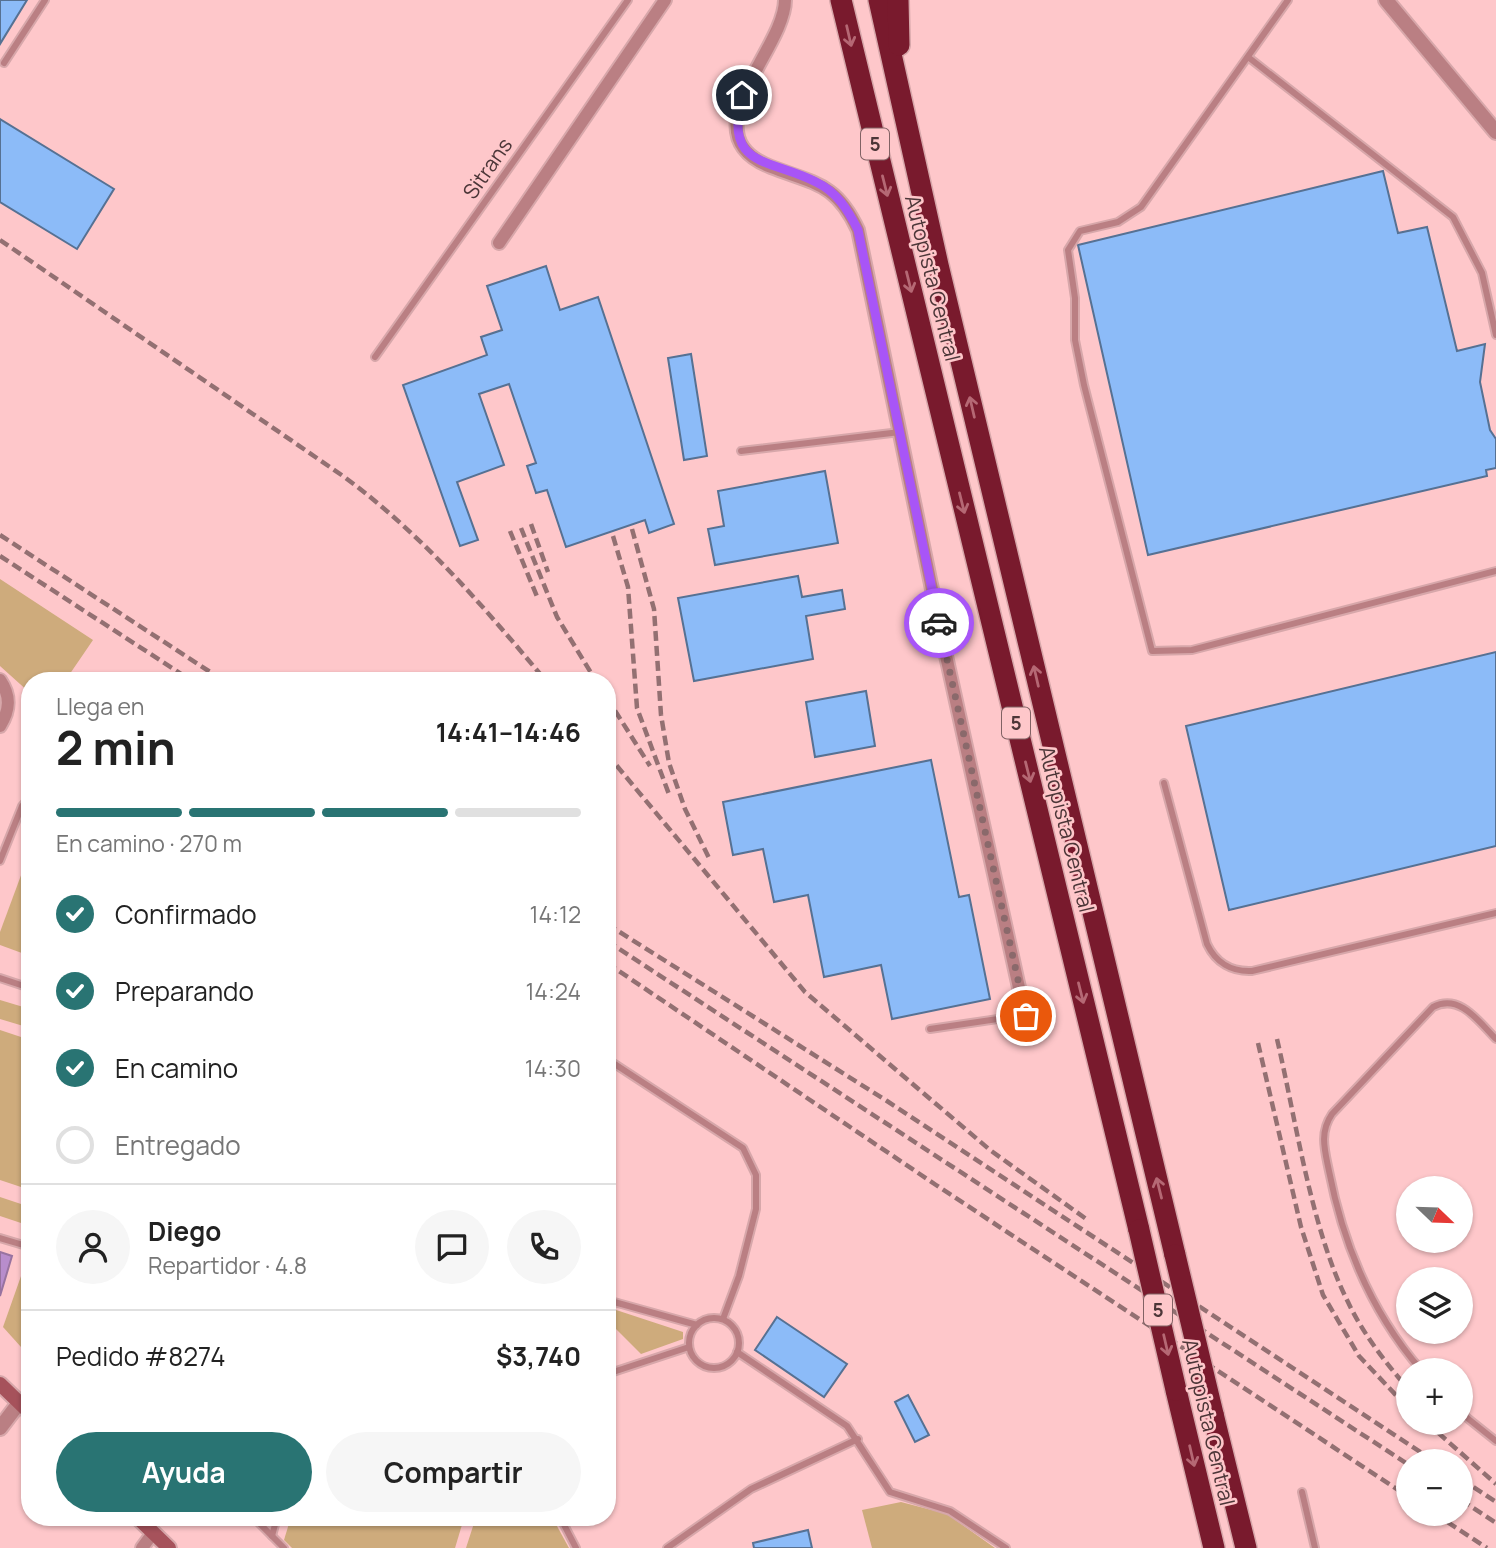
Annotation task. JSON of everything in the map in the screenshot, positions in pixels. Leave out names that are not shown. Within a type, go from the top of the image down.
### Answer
[{"type":"highway","name":"Autopista Central","points":[[841,0],[1214,1548]]},
{"type":"highway","name":"Autopista Central","points":[[879,0],[944,292],[1246,1548]]},
{"type":"highway","points":[[898,0],[900,89]]},
{"type":"main road","points":[[0,1384],[21,1400]]},
{"type":"main road","points":[[146,1526],[169,1548]]},
{"type":"street","points":[[499,243],[665,0]]},
{"type":"street","points":[[785,0],[780,27],[742,95],[738,131],[743,146],[755,159],[817,182],[836,195],[850,214],[863,246],[900,432],[1026,1016]]},
{"type":"street","points":[[1386,0],[1496,132]]},
{"type":"street","points":[[0,680],[8,694],[8,705],[0,726]]},
{"type":"street","points":[[0,1428],[21,1409]]},
{"type":"street","points":[[142,1548],[153,1533]]},
{"type":"lane","points":[[4,63],[45,0]]},
{"type":"lane","name":"Sitrans","points":[[375,357],[628,0]]},
{"type":"lane","points":[[1288,0],[1141,207],[1118,222],[1080,231],[1068,250],[1075,298],[1075,340],[1084,385],[1152,651],[1192,650],[1496,571]]},
{"type":"lane","points":[[1248,57],[1453,217],[1482,273],[1496,335]]},
{"type":"lane","points":[[741,451],[900,432]]},
{"type":"lane","points":[[1164,783],[1207,944],[1215,958],[1228,967],[1252,971],[1496,913]]},
{"type":"lane","points":[[0,861],[21,808]]},
{"type":"lane","points":[[0,978],[21,985]]},
{"type":"lane","points":[[1412,1358],[1380,1313],[1355,1263],[1336,1210],[1323,1133],[1332,1114],[1433,1007],[1449,1002],[1460,1005],[1496,1039]]},
{"type":"lane","points":[[930,1029],[1026,1016]]},
{"type":"lane","points":[[616,1065],[743,1148],[755,1175],[756,1209],[739,1276],[723,1319]]},
{"type":"lane","points":[[0,1238],[21,1245]]},
{"type":"lane","points":[[616,1302],[697,1325]]},
{"type":"lane","points":[[723,1319],[735,1330],[739,1344],[737,1352],[724,1366],[714,1368],[696,1360],[689,1347],[689,1338],[697,1325],[704,1320],[723,1319]]},
{"type":"lane","points":[[616,1371],[689,1347]]},
{"type":"lane","points":[[737,1352],[847,1426],[858,1439],[890,1492],[950,1511],[1006,1548]]},
{"type":"lane","points":[[1473,1423],[1496,1441]]},
{"type":"lane","points":[[667,1548],[751,1489],[858,1439]]},
{"type":"lane","points":[[1302,1492],[1315,1548]]},
{"type":"lane","points":[[262,1526],[284,1548]]},
{"type":"lane","points":[[272,1536],[275,1526]]},
{"type":"lane","points":[[565,1526],[576,1548]]},
{"type":"shaded area","points":[[0,579],[93,640],[71,672],[21,672],[21,685],[0,666]]},
{"type":"shaded area","points":[[21,875],[21,953],[0,945],[0,932]]},
{"type":"shaded area","points":[[0,1000],[21,1006],[21,1025],[0,1019]]},
{"type":"shaded area","points":[[0,1030],[21,1037],[21,1187],[0,1180]]},
{"type":"shaded area","points":[[0,1197],[21,1204],[21,1223],[0,1216]]},
{"type":"shaded area","points":[[0,1252],[12,1256],[0,1296]]},
{"type":"shaded area","points":[[21,1276],[21,1347],[3,1327]]},
{"type":"shaded area","points":[[616,1310],[683,1332],[683,1339],[641,1354],[616,1329]]},
{"type":"shaded area","points":[[901,1502],[947,1514],[995,1548],[872,1548],[862,1510]]},
{"type":"shaded area","points":[[288,1526],[462,1526],[455,1548],[292,1548],[284,1540]]},
{"type":"shaded area","points":[[473,1526],[557,1526],[569,1548],[466,1548]]},
{"type":"building","points":[[0,0],[27,0],[0,44]]},
{"type":"building","points":[[0,119],[114,189],[77,249],[0,202]]},
{"type":"building","points":[[1383,171],[1398,233],[1427,227],[1457,351],[1485,344],[1480,382],[1490,430],[1496,439],[1496,468],[1486,470],[1487,476],[1148,555],[1078,245]]},
{"type":"building","points":[[546,266],[560,310],[598,297],[674,524],[649,533],[645,520],[566,547],[547,490],[536,493],[527,466],[536,463],[509,384],[479,394],[504,465],[457,482],[478,540],[460,546],[403,385],[487,355],[481,337],[502,330],[487,286]]},
{"type":"building","points":[[691,354],[707,456],[684,460],[668,358]]},
{"type":"building","points":[[825,471],[838,543],[715,565],[708,529],[724,526],[718,491]]},
{"type":"building","points":[[798,576],[802,597],[842,590],[845,609],[806,616],[813,659],[694,681],[678,598]]},
{"type":"building","points":[[1496,652],[1496,846],[1229,910],[1186,726]]},
{"type":"building","points":[[866,691],[875,746],[815,757],[806,702]]},
{"type":"building","points":[[931,760],[959,897],[969,895],[990,999],[892,1019],[881,965],[824,977],[808,895],[774,902],[763,849],[733,855],[723,802]]},
{"type":"building","points":[[777,1317],[847,1364],[824,1397],[755,1350]]},
{"type":"building","points":[[908,1395],[929,1435],[915,1442],[895,1402]]},
{"type":"building","points":[[808,1530],[812,1548],[754,1548],[753,1543]]},
{"type":"railway","points":[[0,240],[372,498],[450,572],[538,672]]},
{"type":"railway","points":[[531,524],[548,572]]},
{"type":"railway","points":[[521,528],[557,617],[591,672]]},
{"type":"railway","points":[[632,529],[654,609],[661,715],[669,763],[685,809],[709,858]]},
{"type":"railway","points":[[510,531],[538,599]]},
{"type":"railway","points":[[0,535],[210,672]]},
{"type":"railway","points":[[613,536],[628,587],[637,708],[670,797]]},
{"type":"railway","points":[[0,556],[178,672]]},
{"type":"railway","points":[[616,712],[650,766]]},
{"type":"railway","points":[[616,765],[805,992],[990,1150],[1089,1221]]},
{"type":"railway","points":[[616,930],[887,1101],[1416,1449]]},
{"type":"railway","points":[[616,947],[1396,1457]]},
{"type":"railway","points":[[616,969],[936,1185],[1396,1488]]},
{"type":"railway","points":[[1277,1039],[1314,1208],[1335,1273],[1361,1325],[1396,1374]]},
{"type":"railway","points":[[1258,1043],[1301,1227],[1323,1295],[1359,1356],[1396,1395]]},
{"type":"railway","points":[[1441,1435],[1496,1484]]},
{"type":"railway","points":[[1473,1487],[1496,1502]]},
{"type":"railway","points":[[1473,1508],[1496,1523]]},
{"type":"railway","points":[[1453,1526],[1487,1548]]},
{"type":"way so far","points":[[939,623],[1026,1016]]},
{"type":"route","points":[[742,95],[737,118],[738,131],[748,153],[773,168],[807,177],[827,188],[844,204],[858,230],[939,623]]}]
